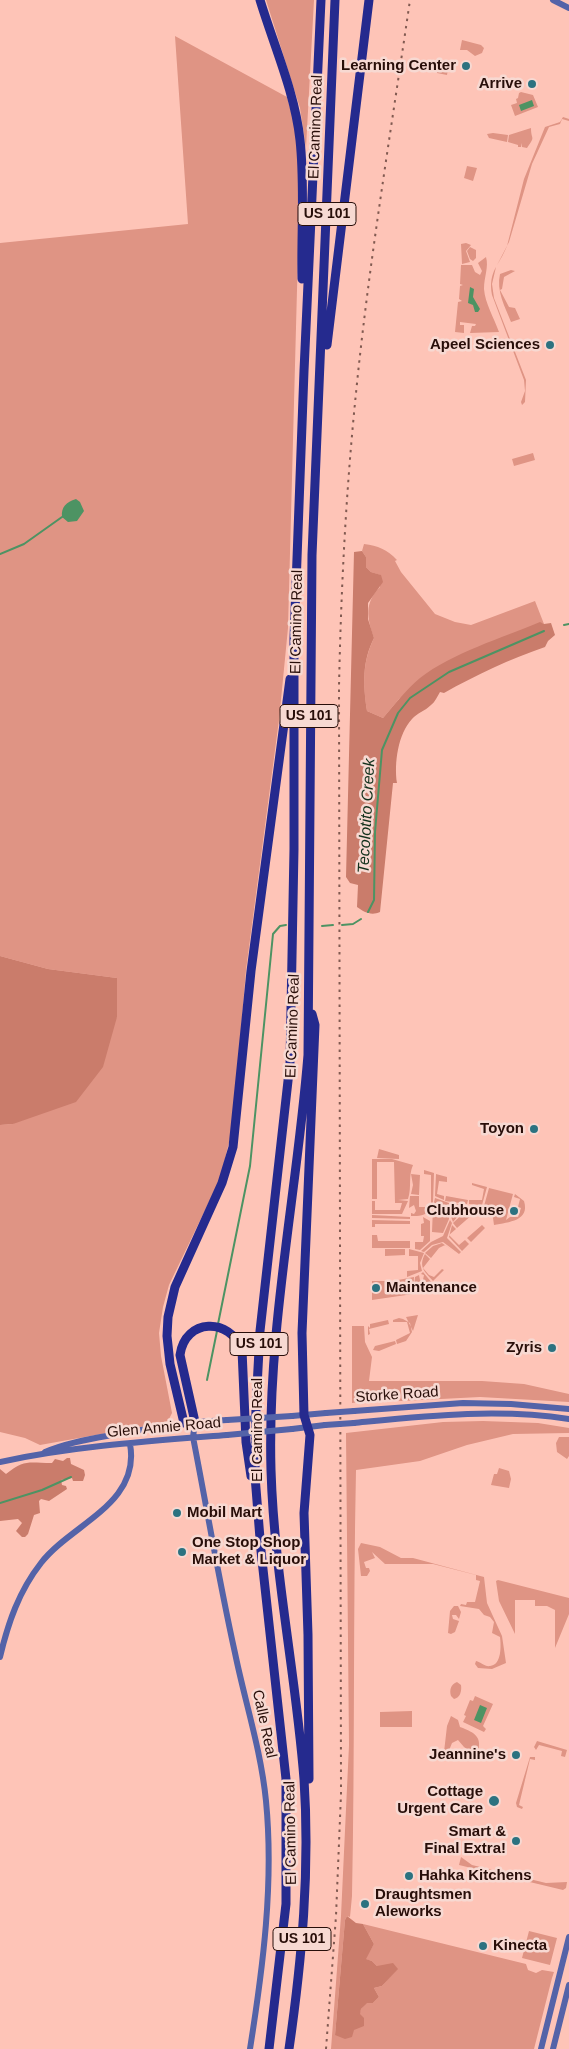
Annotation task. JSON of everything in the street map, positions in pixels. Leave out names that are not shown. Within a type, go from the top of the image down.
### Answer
[{"type":"highway","points":[[260,0],[293,104],[300,139],[303,175],[304,371]]},
{"type":"highway","name":"El Camino Real","points":[[269,2049],[286,1904],[286,1779],[261,1551],[256,1476],[258,1365],[290,1063],[294,840],[294,639],[321,0]]},
{"type":"highway","name":"El Camino Real","points":[[289,2049],[306,1906],[306,1829],[304,1778],[276,1552],[270,1440],[273,1361],[303,1120],[309,1003],[310,627],[336,0]]},
{"type":"highway","points":[[318,429],[323,416],[327,341],[369,0]]},
{"type":"highway","points":[[184,1423],[170,1364],[167,1336],[168,1316],[175,1287],[217,1196],[233,1147],[251,971],[278,775],[294,639]]},
{"type":"highway","points":[[306,1829],[309,1759],[308,1635],[304,1513],[310,1435],[304,1415],[302,1323],[315,1025],[309,1003]]},
{"type":"highway","points":[[195,1422],[180,1355],[187,1335],[195,1330],[209,1326],[225,1330],[238,1341],[242,1350],[246,1442],[261,1551]]},
{"type":"main road","points":[[554,0],[569,8]]},
{"type":"main road","name":"Storke Road","points":[[227,1420],[463,1403],[511,1404],[569,1409]]},
{"type":"main road","name":"Storke Road","points":[[292,1429],[451,1414],[483,1413],[569,1419]]},
{"type":"main road","name":"Glen Annie Road","points":[[39,1454],[54,1448],[98,1437],[184,1423],[227,1420]]},
{"type":"main road","points":[[193,1437],[195,1422]]},
{"type":"main road","points":[[184,1423],[193,1437]]},
{"type":"main road","name":"Glen Annie Road","points":[[0,1462],[39,1454],[193,1437],[292,1429]]},
{"type":"main road","name":"Calle Real","points":[[193,1437],[234,1652],[257,1748],[266,1800],[269,1868],[268,1897],[259,1987],[250,2049]]},
{"type":"main road","points":[[0,1657],[16,1605],[28,1581],[41,1562],[66,1538],[102,1512],[121,1489],[132,1462],[130,1444]]},
{"type":"main road","points":[[541,2049],[569,1937]]},
{"type":"main road","points":[[553,2049],[569,1985]]},
{"type":"shaded area","points":[[266,0],[314,0],[306,148],[300,108]]},
{"type":"shaded area","points":[[175,36],[287,97],[296,130],[300,177],[288,628],[279,720],[246,970],[233,1126],[220,1179],[169,1285],[159,1333],[161,1356],[172,1413],[168,1421],[163,1423],[40,1445],[25,1438],[0,1432],[0,1125],[13,1124],[117,1017],[117,978],[48,969],[0,956],[0,243],[188,224]]},
{"type":"shaded area","points":[[462,40],[481,45],[484,48],[482,53],[475,56],[467,50],[460,50]]},
{"type":"shaded area","points":[[439,61],[449,63],[447,75],[437,73]]},
{"type":"shaded area","points":[[521,92],[533,95],[538,107],[515,116],[511,105],[517,103],[516,99]]},
{"type":"shaded area","points":[[532,100],[534,106],[521,111],[519,105]]},
{"type":"shaded area","points":[[563,117],[569,119],[569,121],[562,119],[560,124],[549,127],[532,164],[507,246],[524,179],[545,127],[560,122]]},
{"type":"shaded area","points":[[531,128],[532,139],[527,148],[522,147],[522,143],[521,147],[518,147],[518,145],[508,142],[509,135]]},
{"type":"shaded area","points":[[487,134],[508,135],[507,142],[489,138]]},
{"type":"shaded area","points":[[467,166],[477,168],[473,181],[464,178]]},
{"type":"shaded area","points":[[461,244],[471,245],[466,251],[470,262],[462,264]]},
{"type":"shaded area","points":[[470,247],[476,250],[476,258],[473,261],[470,259],[467,251]]},
{"type":"shaded area","points":[[486,257],[484,289],[499,332],[470,333],[472,326],[476,324],[460,322],[460,325],[464,325],[464,333],[455,332],[458,302],[462,301],[459,299],[460,286],[463,285],[460,284],[461,265],[472,265],[475,272],[480,275],[482,271],[478,263]]},
{"type":"shaded area","points":[[496,267],[492,284],[494,298],[526,380],[525,402],[522,405],[521,402],[525,391],[524,380],[492,295],[491,287],[492,280]]},
{"type":"shaded area","points":[[511,270],[515,271],[504,277],[502,289],[500,290],[509,307],[515,308],[520,319],[511,322],[502,299],[499,287],[499,280],[500,274]]},
{"type":"shaded area","points":[[470,287],[474,289],[473,297],[480,309],[478,312],[475,312],[473,305],[468,303]]},
{"type":"shaded area","points":[[533,453],[535,460],[514,466],[512,459]]},
{"type":"shaded area","points":[[76,499],[80,502],[84,511],[77,521],[68,522],[62,517],[62,510],[67,503]]},
{"type":"shaded area","points":[[364,544],[390,553],[397,560],[395,561],[401,572],[435,614],[455,622],[471,625],[535,601],[544,624],[540,623],[458,657],[399,699],[383,718],[367,711],[364,674],[367,656],[374,638],[368,611],[371,599],[380,587],[380,575],[371,572],[366,567],[366,557],[362,551]]},
{"type":"shaded area","points":[[362,551],[366,557],[366,567],[371,572],[381,575],[383,582],[368,603],[368,619],[374,638],[367,656],[364,682],[367,711],[383,718],[405,692],[420,678],[447,661],[540,622],[544,624],[551,623],[555,635],[548,641],[545,647],[493,668],[444,693],[440,692],[432,704],[414,717],[407,725],[398,749],[397,783],[393,783],[380,912],[374,914],[365,912],[357,907],[358,885],[350,883],[346,877],[354,552]]},
{"type":"shaded area","points":[[0,956],[48,969],[117,978],[117,1017],[103,1067],[76,1102],[13,1124],[0,1125]]},
{"type":"shaded area","points":[[379,1149],[399,1155],[399,1159],[377,1158]]},
{"type":"shaded area","points":[[372,1159],[392,1159],[413,1165],[408,1199],[398,1200],[408,1201],[402,1214],[372,1214],[372,1201],[375,1201],[375,1210],[400,1210],[402,1203],[395,1203],[394,1162],[377,1162],[377,1199],[372,1199]]},
{"type":"shaded area","points":[[424,1170],[434,1173],[433,1203],[431,1208],[431,1175],[424,1174]]},
{"type":"shaded area","points":[[411,1174],[420,1175],[419,1195],[411,1194],[413,1185]]},
{"type":"shaded area","points":[[436,1174],[447,1177],[447,1182],[439,1181],[437,1194],[444,1196],[444,1200],[435,1196]]},
{"type":"shaded area","points":[[472,1183],[487,1187],[482,1205],[469,1204],[469,1200],[482,1200],[484,1189],[472,1185]]},
{"type":"shaded area","points":[[489,1188],[513,1194],[506,1220],[510,1217],[518,1217],[521,1208],[518,1207],[520,1199],[514,1197],[515,1194],[524,1201],[525,1208],[521,1217],[494,1225],[492,1211],[484,1206]]},
{"type":"shaded area","points":[[410,1196],[419,1196],[419,1207],[427,1207],[430,1210],[424,1215],[411,1216],[411,1213],[414,1214],[416,1211],[414,1205],[409,1208]]},
{"type":"shaded area","points":[[446,1196],[468,1200],[467,1204],[445,1201]]},
{"type":"shaded area","points":[[435,1198],[449,1203],[448,1212],[433,1206]]},
{"type":"shaded area","points":[[450,1203],[467,1205],[453,1222],[450,1214],[454,1218],[456,1211],[453,1209],[450,1211]]},
{"type":"shaded area","points":[[433,1207],[442,1213],[449,1213],[449,1219],[443,1233],[432,1232]]},
{"type":"shaded area","points":[[468,1209],[473,1214],[457,1228],[453,1223]]},
{"type":"shaded area","points":[[372,1215],[410,1217],[410,1219],[372,1218]]},
{"type":"shaded area","points":[[423,1217],[430,1221],[430,1241],[420,1250],[415,1249],[415,1242],[423,1242],[424,1236],[421,1236],[421,1224],[424,1223]]},
{"type":"shaded area","points":[[372,1220],[410,1221],[410,1224],[375,1224],[375,1227],[372,1227]]},
{"type":"shaded area","points":[[450,1220],[452,1223],[447,1238],[461,1252],[459,1254],[443,1242],[432,1245],[424,1252],[421,1251],[431,1242],[443,1236]]},
{"type":"shaded area","points":[[452,1225],[456,1229],[450,1234]]},
{"type":"shaded area","points":[[482,1225],[485,1228],[471,1242],[467,1238]]},
{"type":"shaded area","points":[[372,1235],[377,1235],[378,1241],[410,1241],[410,1248],[372,1248]]},
{"type":"shaded area","points":[[449,1235],[459,1245],[465,1240],[469,1244],[462,1251]]},
{"type":"shaded area","points":[[442,1243],[445,1245],[439,1248],[431,1258],[425,1253],[433,1246]]},
{"type":"shaded area","points":[[385,1249],[405,1249],[405,1255],[385,1256]]},
{"type":"shaded area","points":[[409,1249],[424,1253],[420,1263],[422,1271],[407,1277],[407,1271],[418,1270],[418,1256],[409,1256]]},
{"type":"shaded area","points":[[425,1254],[430,1259],[423,1268],[422,1262]]},
{"type":"shaded area","points":[[423,1268],[429,1275],[434,1277],[442,1269],[444,1270],[433,1281]]},
{"type":"shaded area","points":[[423,1272],[432,1283],[423,1292],[415,1294],[415,1290],[419,1292],[420,1290],[419,1286],[414,1288],[415,1277],[419,1275],[420,1280],[423,1280],[424,1275],[421,1274]]},
{"type":"shaded area","points":[[414,1277],[413,1294],[372,1300],[372,1281],[393,1281]]},
{"type":"shaded area","points":[[418,1315],[413,1331],[406,1317]]},
{"type":"shaded area","points":[[399,1318],[410,1323],[412,1332],[406,1341],[397,1344],[396,1340],[410,1333],[407,1322],[393,1322],[393,1320]]},
{"type":"shaded area","points":[[388,1320],[389,1324],[369,1329],[370,1334],[368,1335],[368,1326],[370,1328],[370,1324]]},
{"type":"shaded area","points":[[352,1326],[364,1326],[365,1342],[372,1357],[369,1381],[482,1381],[524,1384],[569,1394],[569,1402],[480,1397],[402,1401],[377,1400],[352,1403]]},
{"type":"shaded area","points":[[395,1341],[396,1344],[379,1351],[373,1350],[375,1346]]},
{"type":"shaded area","points":[[443,1422],[538,1423],[569,1428],[569,1433],[513,1434],[467,1445],[420,1461],[356,1470],[352,1896],[350,1917],[347,1916],[345,1920],[335,2035],[354,2030],[361,2009],[367,2002],[373,2003],[379,1997],[374,1988],[382,1986],[397,1969],[377,1966],[372,1961],[365,1959],[374,1944],[363,1924],[526,1964],[528,1970],[536,1973],[542,1970],[554,1972],[534,2049],[331,2049],[341,1916],[349,1745],[346,1433]]},
{"type":"shaded area","points":[[559,1437],[569,1437],[569,1456],[567,1459],[557,1452],[556,1443]]},
{"type":"shaded area","points":[[70,1458],[71,1464],[84,1470],[83,1481],[73,1481],[72,1478],[61,1480],[62,1485],[66,1486],[67,1489],[49,1501],[41,1499],[39,1501],[40,1513],[34,1515],[28,1534],[25,1537],[22,1537],[16,1531],[22,1523],[18,1519],[0,1521],[0,1469],[6,1474],[23,1464],[52,1463],[55,1459],[63,1461]]},
{"type":"shaded area","points":[[499,1468],[509,1471],[511,1479],[509,1488],[491,1485],[494,1474],[497,1474]]},
{"type":"shaded area","points":[[361,1543],[380,1547],[401,1558],[413,1558],[484,1577],[487,1603],[502,1636],[506,1663],[492,1669],[478,1668],[475,1664],[476,1661],[486,1666],[494,1665],[499,1658],[501,1645],[500,1637],[492,1633],[494,1622],[490,1617],[484,1615],[479,1609],[460,1606],[461,1604],[466,1605],[467,1602],[475,1602],[480,1581],[476,1580],[476,1575],[433,1564],[385,1564],[372,1552],[375,1558],[364,1562],[366,1568],[369,1568],[370,1571],[367,1576],[361,1576],[358,1549]]},
{"type":"shaded area","points":[[496,1581],[569,1598],[569,1614],[555,1648],[555,1610],[547,1606],[535,1606],[535,1600],[515,1600],[515,1634],[499,1601]]},
{"type":"shaded area","points":[[454,1606],[458,1606],[461,1612],[459,1619],[456,1615],[452,1615],[453,1619],[459,1621],[455,1632],[451,1634],[448,1633],[450,1611]]},
{"type":"shaded area","points":[[457,1682],[461,1685],[461,1692],[454,1699],[451,1696],[450,1689]]},
{"type":"shaded area","points":[[475,1696],[493,1704],[483,1726],[486,1729],[484,1732],[463,1722],[470,1700],[473,1701]]},
{"type":"shaded area","points":[[480,1705],[487,1708],[481,1723],[474,1720]]},
{"type":"shaded area","points":[[412,1711],[412,1727],[380,1727],[380,1712]]},
{"type":"shaded area","points":[[451,1716],[458,1720],[460,1727],[470,1731],[477,1737],[479,1750],[477,1756],[458,1740],[452,1743],[448,1753],[444,1752],[447,1726]]},
{"type":"shaded area","points":[[537,1741],[567,1750],[565,1757],[561,1756],[562,1751],[539,1745],[536,1750],[534,1747]]},
{"type":"shaded area","points":[[530,1757],[535,1757],[535,1760],[530,1759],[519,1805],[523,1807],[522,1809],[517,1807],[516,1803]]},
{"type":"shaded area","points":[[461,1857],[472,1865],[546,1883],[567,1882],[566,1888],[563,1890],[459,1865]]},
{"type":"shaded area","points":[[347,1916],[356,1923],[363,1924],[374,1944],[366,1959],[372,1961],[377,1966],[393,1963],[398,1969],[382,1986],[374,1988],[379,1997],[373,2003],[367,2003],[361,2009],[360,2014],[364,2018],[364,2026],[354,2030],[352,2037],[345,2039],[335,2035],[345,1920]]},
{"type":"shaded area","points":[[529,1931],[557,1938],[550,1965],[522,1958]]},
{"type":"waterway","points":[[0,554],[24,544],[62,517]]},
{"type":"waterway","name":"Tecolotito Creek","points":[[564,625],[569,624]]},
{"type":"waterway","name":"Tecolotito Creek","points":[[368,912],[374,900],[375,832],[382,750],[398,713],[410,698],[449,672],[544,631]]},
{"type":"waterway","points":[[342,925],[353,924],[361,919]]},
{"type":"waterway","points":[[218,1324],[250,1166],[273,934],[280,926],[286,925]]},
{"type":"waterway","points":[[322,926],[333,925]]},
{"type":"waterway","points":[[207,1380],[217,1331]]},
{"type":"waterway","points":[[0,1503],[42,1490],[71,1477]]},
{"type":"railway","points":[[326,2049],[336,1916],[341,1794],[339,687],[344,540],[361,344],[410,0]]},
{"type":"place","name":"Learning Center","points":[[466,66]]},
{"type":"place","name":"Arrive","points":[[532,84]]},
{"type":"place","name":"Apeel Sciences","points":[[550,345]]},
{"type":"place","name":"Toyon","points":[[534,1129]]},
{"type":"place","name":"Clubhouse","points":[[514,1211]]},
{"type":"place","name":"Maintenance","points":[[376,1288]]},
{"type":"place","name":"Zyris","points":[[552,1348]]},
{"type":"place","name":"Mobil Mart","points":[[177,1513]]},
{"type":"place","name":"One Stop Shop Market & Liquor","points":[[182,1552]]},
{"type":"place","name":"Jeannine's","points":[[516,1755]]},
{"type":"place","name":"Cottage Urgent Care","points":[[494,1801]]},
{"type":"place","name":"Smart & Final Extra!","points":[[516,1841]]},
{"type":"place","name":"Hahka Kitchens","points":[[409,1876]]},
{"type":"place","name":"Draughtsmen Aleworks","points":[[365,1904]]},
{"type":"place","name":"Kinecta","points":[[483,1946]]}]
